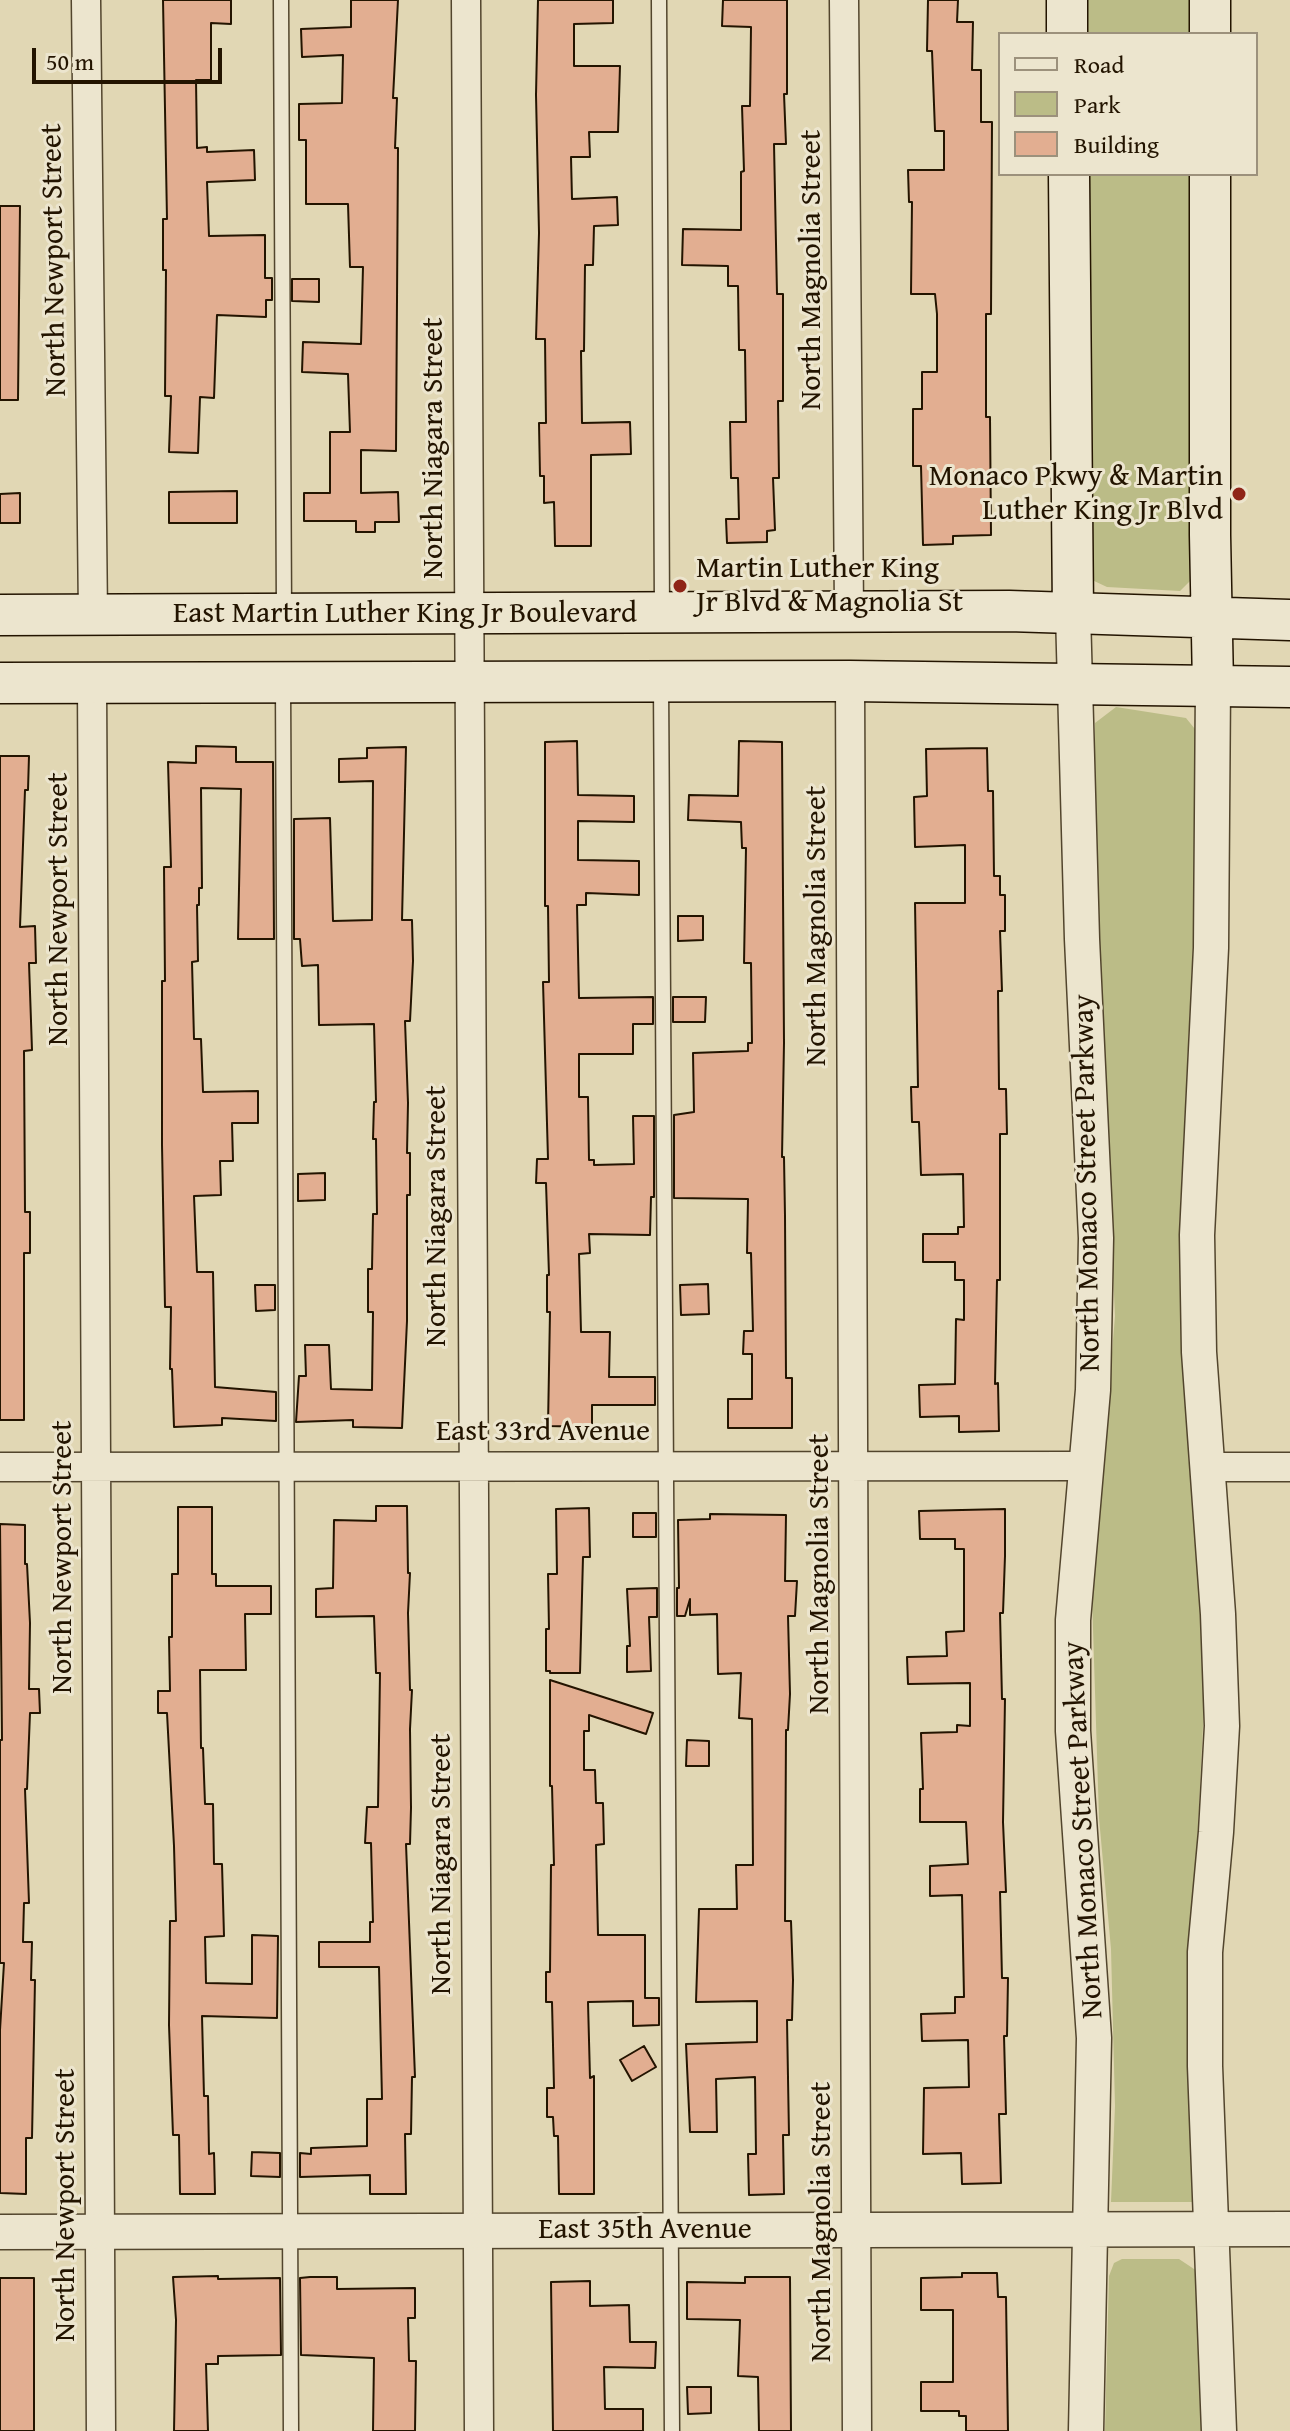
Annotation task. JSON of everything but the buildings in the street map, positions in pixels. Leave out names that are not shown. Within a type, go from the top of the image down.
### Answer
[{"type":"main road","points":[[1067,0],[1067,32]]},
{"type":"main road","points":[[1210,0],[1210,32]]},
{"type":"main road","name":"North Monaco Street Parkway","points":[[1069,176],[1073,613]]},
{"type":"main road","points":[[1210,176],[1213,685]]},
{"type":"main road","name":"East Martin Luther King Jr Boulevard","points":[[0,615],[662,613],[849,600],[1073,613],[1290,620]]},
{"type":"main road","points":[[0,683],[661,683],[850,699],[1075,683],[1290,687]]},
{"type":"street","name":"North Newport Street","points":[[86,0],[93,615]]},
{"type":"street","name":"North Niagara Street","points":[[466,0],[479,2431]]},
{"type":"street","name":"North Magnolia Street","points":[[844,0],[849,600]]},
{"type":"street","name":"North Monaco Street Parkway","points":[[1073,613],[1082,939],[1096,1238],[1096,1330],[1073,1620],[1073,1731],[1094,2038],[1086,2431]]},
{"type":"street","name":"North Newport Street","points":[[92,683],[101,2431]]},
{"type":"street","points":[[1213,685],[1210,964],[1197,1235],[1205,1467],[1218,1614],[1222,1726],[1205,1952],[1205,2066],[1219,2431]]},
{"type":"street","name":"North Magnolia Street","points":[[850,699],[857,2431]]},
{"type":"street","name":"East 33rd Avenue","points":[[0,1467],[1087,1466]]},
{"type":"street","points":[[1205,1467],[1290,1467]]},
{"type":"street","name":"East 35th Avenue","points":[[0,2232],[1290,2229]]},
{"type":"lane","points":[[281,0],[284,615]]},
{"type":"lane","points":[[659,0],[662,613]]},
{"type":"lane","points":[[283,683],[291,2431]]},
{"type":"lane","points":[[661,683],[672,2431]]},
{"type":"green space","points":[[1085,0],[1192,0],[1192,32],[1085,32]]},
{"type":"green space","points":[[1086,176],[1193,176],[1195,320],[1191,580],[1180,591],[1107,587],[1092,580]]},
{"type":"green space","points":[[1116,707],[1186,718],[1203,739],[1179,1232],[1189,1464],[1207,1644],[1196,1868],[1195,2202],[1111,2202],[1115,2106],[1111,1949],[1099,1818],[1092,1597],[1115,1316],[1095,870],[1095,723]]},
{"type":"green space","points":[[1122,2259],[1179,2259],[1197,2271],[1206,2431],[1105,2431],[1109,2276],[1114,2263]]},
{"type":"place","name":"Monaco Pkwy & Martin Luther King Jr Blvd","points":[[1239,494]]},
{"type":"place","name":"Martin Luther King Jr Blvd & Magnolia St","points":[[680,586]]}]
